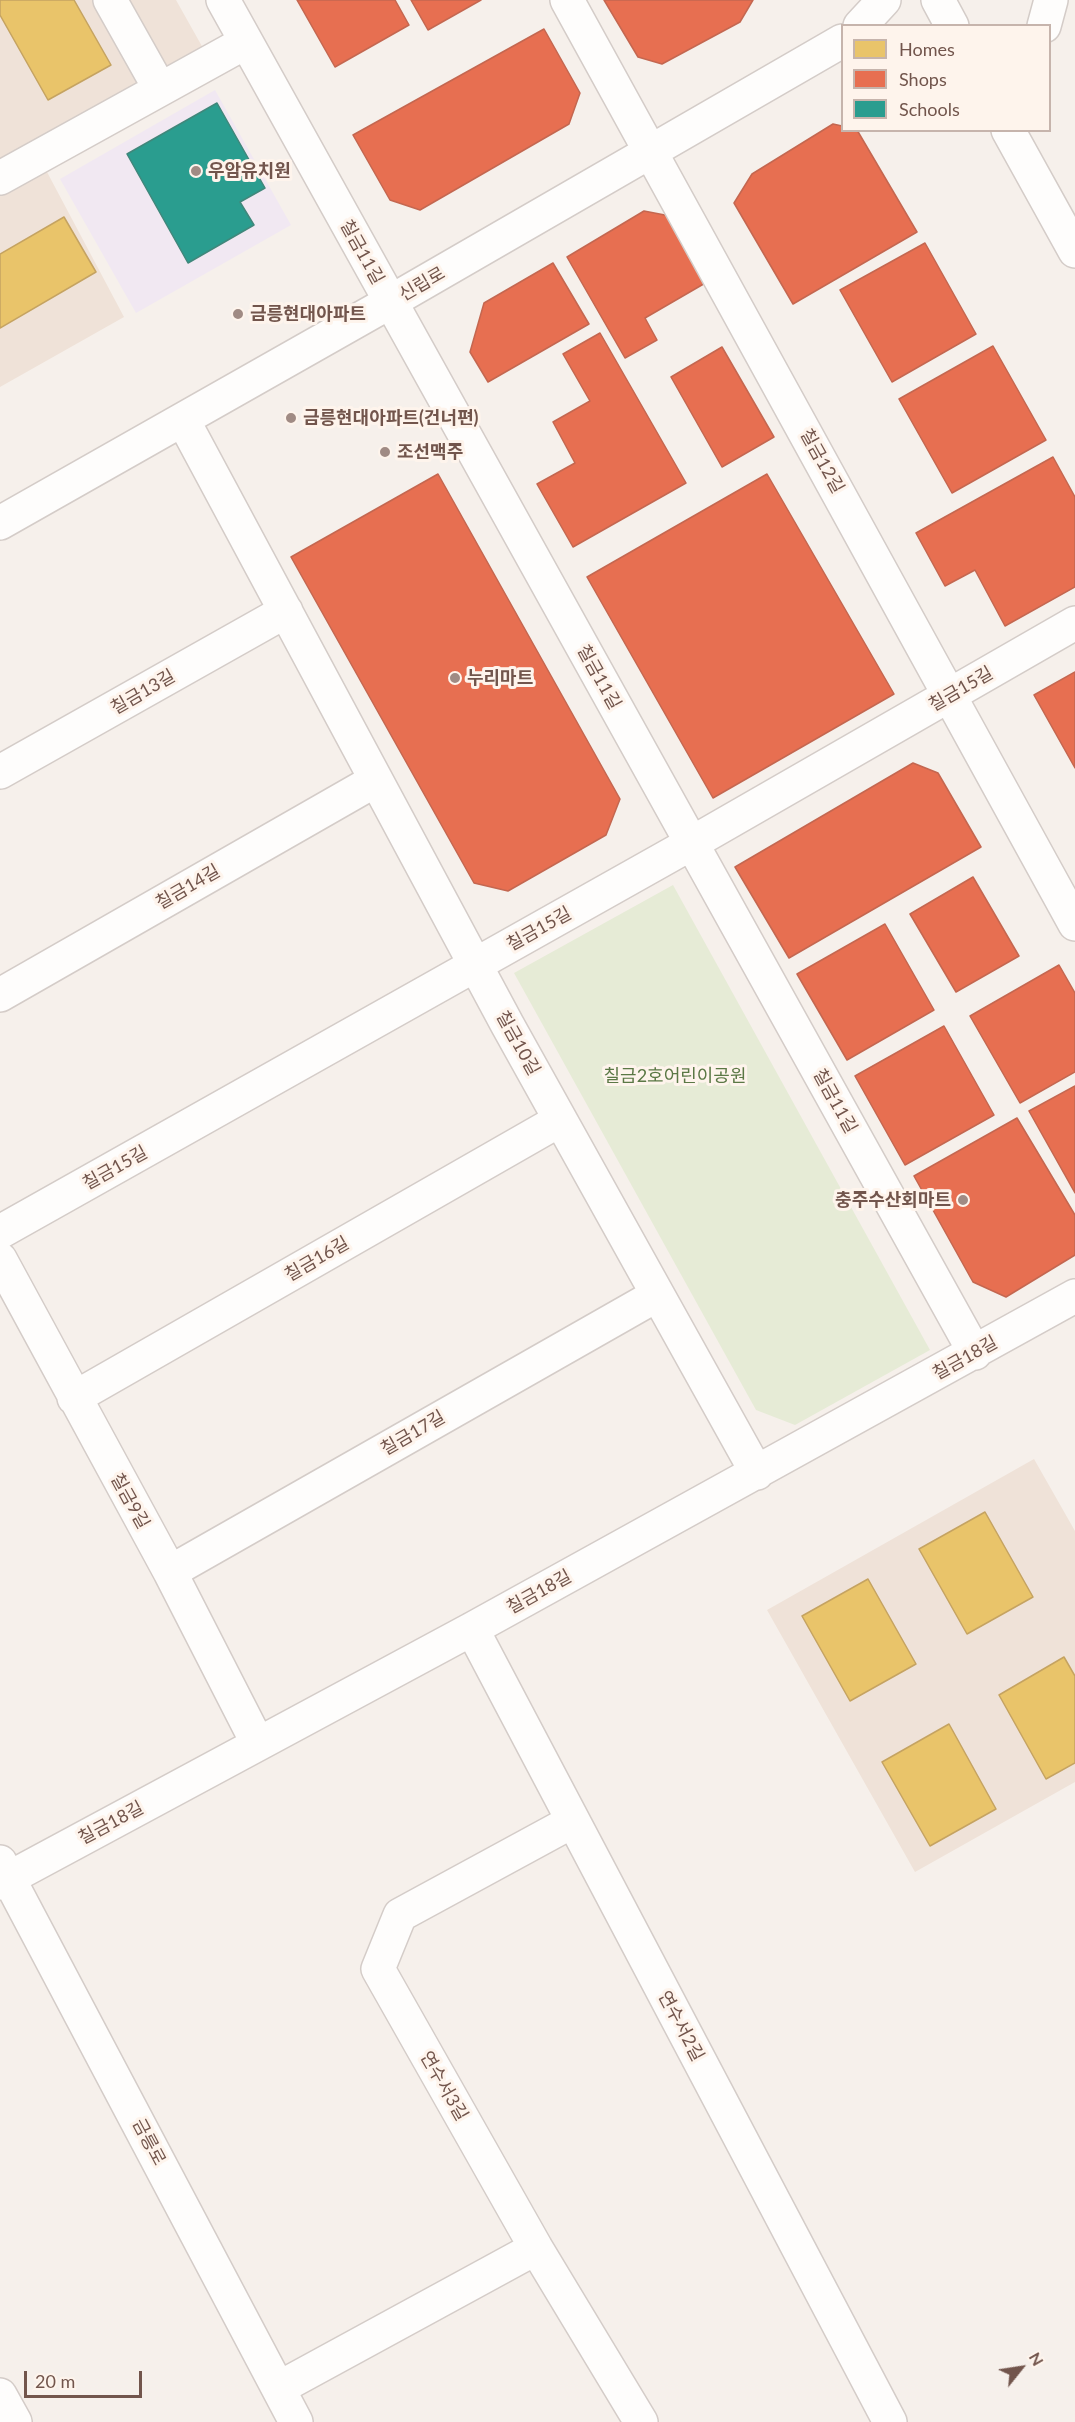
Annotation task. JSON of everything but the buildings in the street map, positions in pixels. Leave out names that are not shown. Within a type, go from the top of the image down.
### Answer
[{"type":"street","points":[[110,0],[160,89]]},
{"type":"street","name":"칠금11길","points":[[223,0],[975,1353]]},
{"type":"street","name":"칠금12길","points":[[567,0],[951,694],[1075,924]]},
{"type":"street","points":[[862,24],[884,0]]},
{"type":"street","points":[[938,0],[951,24]]},
{"type":"street","points":[[1044,24],[1050,0]]},
{"type":"street","points":[[1,176],[246,42]]},
{"type":"street","name":"신립로","points":[[0,523],[841,42]]},
{"type":"street","points":[[1014,135],[1075,251]]},
{"type":"street","name":"칠금10길","points":[[183,420],[560,1120],[757,1473]]},
{"type":"street","name":"칠금13길","points":[[0,772],[286,611]]},
{"type":"street","name":"칠금15길","points":[[0,1232],[692,843],[1075,623]]},
{"type":"street","name":"칠금14길","points":[[0,995],[376,780]]},
{"type":"street","name":"칠금16길","points":[[74,1398],[560,1120]]},
{"type":"street","name":"칠금9길","points":[[0,1258],[170,1572],[258,1744]]},
{"type":"street","name":"칠금17길","points":[[170,1572],[657,1295]]},
{"type":"street","name":"칠금18길","points":[[3,1874],[258,1744],[472,1629],[1075,1296]]},
{"type":"street","name":"연수서2길","points":[[472,1629],[890,2422]]},
{"type":"street","name":"연수서3길","points":[[573,1821],[400,1915],[378,1969],[536,2248],[641,2422]]},
{"type":"street","name":"금릉로","points":[[3,1874],[296,2422]]},
{"type":"street","points":[[279,2388],[536,2248]]},
{"type":"street","points":[[0,2395],[15,2422]]},
{"type":"shaded area","points":[[0,0],[176,0],[217,73],[47,172],[124,317],[0,387]]},
{"type":"shaded area","points":[[215,90],[291,225],[136,313],[60,179]]},
{"type":"shaded area","points":[[1034,1459],[1075,1531],[1075,1782],[915,1872],[767,1610]]},
{"type":"green space","name":"칠금2호어린이공원","points":[[673,885],[930,1350],[795,1425],[756,1410],[514,973]]},
{"type":"place","name":"우암유치원","points":[[196,171]]},
{"type":"place","name":"금릉현대아파트","points":[[238,314]]},
{"type":"place","name":"금릉현대아파트(건너편)","points":[[291,418]]},
{"type":"place","name":"조선맥주","points":[[385,452]]},
{"type":"place","name":"누리마트","points":[[455,678]]},
{"type":"place","name":"충주수산회마트","points":[[963,1200]]}]
